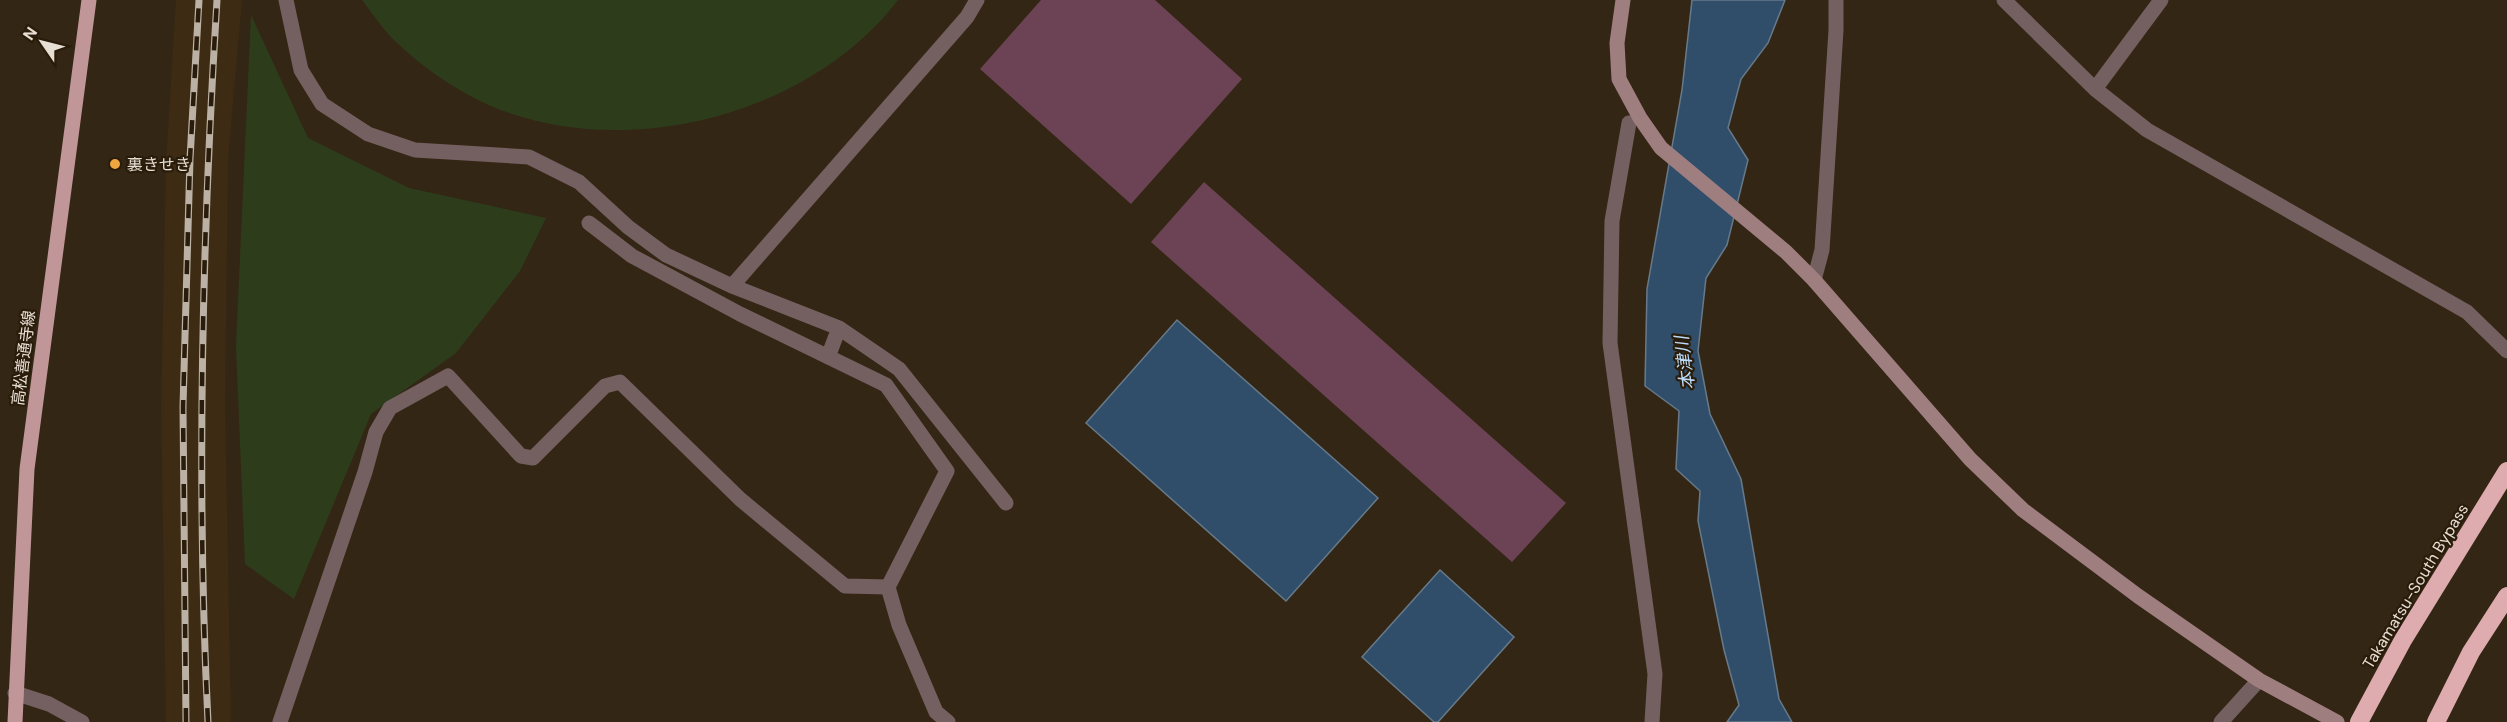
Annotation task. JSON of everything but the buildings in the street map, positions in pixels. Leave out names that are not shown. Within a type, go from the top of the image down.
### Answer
[{"type":"highway","name":"Takamatsu-South Bypass","points":[[2359,722],[2403,640],[2507,471]]},
{"type":"highway","points":[[2436,722],[2471,652],[2507,596]]},
{"type":"main road","name":"高松善通寺線","points":[[15,722],[27,469],[88,0]]},
{"type":"street","points":[[285,0],[301,70],[322,104],[368,134],[415,150],[529,157],[579,182],[628,227],[666,255],[732,286],[839,328],[899,369],[1006,503]]},
{"type":"street","points":[[732,286],[967,17],[977,0]]},
{"type":"street","points":[[1623,0],[1617,43],[1619,79],[1640,118],[1660,148],[1786,252],[1814,280],[1970,459],[2023,510],[2138,596],[2259,680],[2337,722]]},
{"type":"street","points":[[1814,280],[1822,250],[1836,0]]},
{"type":"street","points":[[2004,0],[2095,89],[2147,130],[2467,312],[2507,351]]},
{"type":"street","points":[[2095,89],[2161,0]]},
{"type":"street","points":[[1629,123],[1612,221],[1610,343],[1655,674],[1652,722]]},
{"type":"street","points":[[589,223],[632,256],[740,315],[886,385],[947,471],[888,586],[899,625],[936,712],[948,722]]},
{"type":"street","points":[[828,357],[839,328]]},
{"type":"street","points":[[280,722],[365,472],[376,432],[390,408],[448,375],[521,456],[533,458],[605,386],[620,382],[740,499],[845,586],[888,586]]},
{"type":"street","points":[[2221,722],[2259,680]]},
{"type":"street","points":[[15,693],[49,704],[82,722]]},
{"type":"shaded area","points":[[176,0],[242,0],[228,160],[225,407],[231,722],[166,722],[161,408],[166,164]]},
{"type":"green space","points":[[362,0],[898,0],[860,41],[814,75],[762,101],[706,119],[649,129],[591,129],[535,121],[470,96],[413,57],[393,39]]},
{"type":"green space","points":[[251,15],[308,138],[409,188],[546,218],[520,271],[456,353],[371,414],[294,599],[245,564],[236,346]]},
{"type":"water","name":"本津川","points":[[1692,0],[1785,0],[1768,43],[1741,79],[1728,128],[1748,160],[1727,245],[1706,278],[1698,351],[1710,414],[1741,479],[1779,699],[1792,722],[1727,722],[1739,705],[1724,650],[1698,521],[1700,491],[1676,469],[1679,411],[1645,386],[1647,289],[1682,90]]},
{"type":"water","points":[[1177,320],[1378,498],[1286,601],[1086,423]]},
{"type":"water","points":[[1440,570],[1514,637],[1438,722],[1434,722],[1362,657]]},
{"type":"railway","points":[[186,722],[183,407],[190,159],[199,0]]},
{"type":"railway","points":[[208,722],[202,542],[202,361],[217,0]]},
{"type":"place","name":"裏きせき","points":[[115,164]]}]
